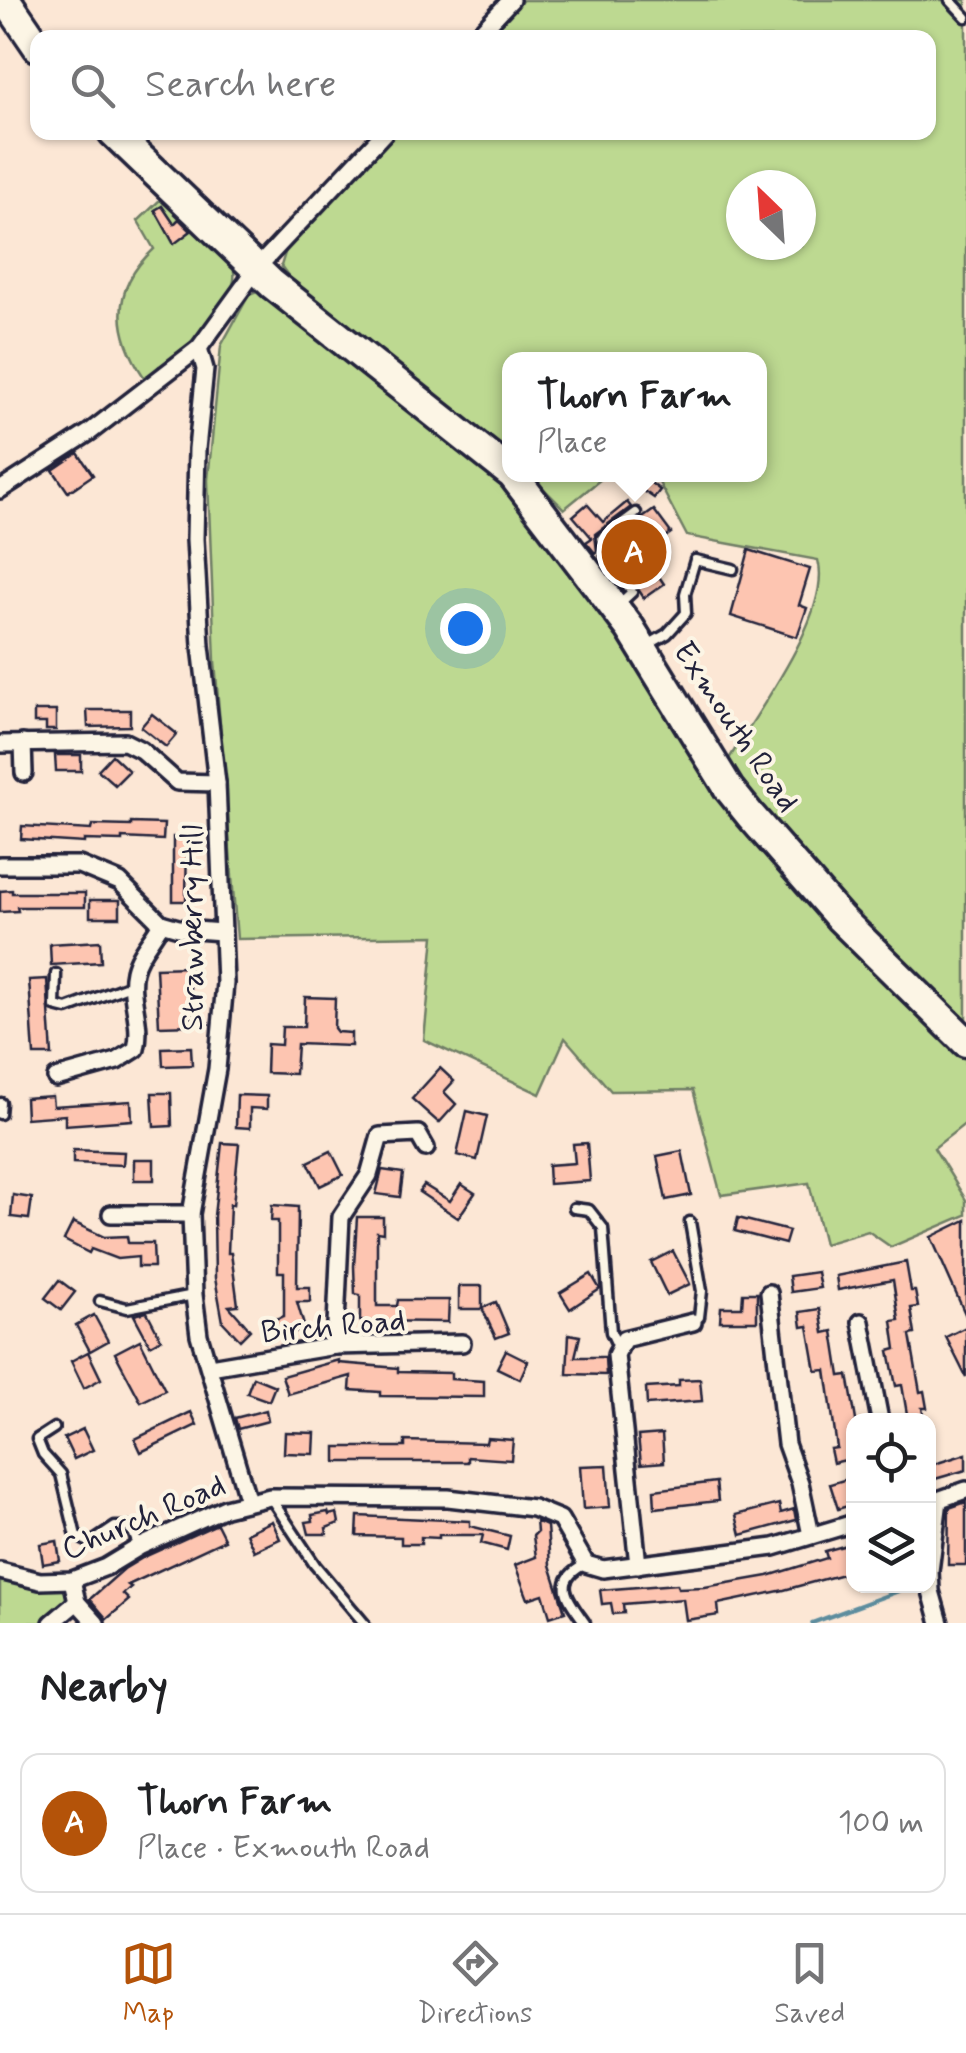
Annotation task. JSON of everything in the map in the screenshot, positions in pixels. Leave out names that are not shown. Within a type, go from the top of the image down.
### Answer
[{"type":"highway","points":[[6,0],[30,36]]},
{"type":"highway","name":"Exmouth Road","points":[[122,140],[330,332],[502,466]]},
{"type":"highway","name":"Exmouth Road","points":[[518,482],[643,648],[750,815],[840,918],[966,1042]]},
{"type":"street","points":[[483,30],[511,0]]},
{"type":"street","points":[[0,490],[90,432],[199,348],[257,268],[377,140]]},
{"type":"street","name":"Strawberry Hill","points":[[199,348],[205,369],[196,449],[194,540],[200,646],[216,783],[225,984],[220,1042],[192,1214],[194,1295],[199,1335],[248,1501]]},
{"type":"street","points":[[2,744],[126,742],[177,782],[216,783]]},
{"type":"street","points":[[23,743],[24,772]]},
{"type":"street","points":[[0,866],[79,865],[120,882],[161,923],[182,930],[222,932]]},
{"type":"street","points":[[56,1078],[117,1061],[136,1049],[141,1030],[134,970],[161,923]]},
{"type":"street","points":[[336,1346],[342,1217],[369,1175],[380,1136],[418,1134],[426,1148]]},
{"type":"street","points":[[111,1214],[192,1214]]},
{"type":"street","points":[[769,1293],[786,1444],[812,1535]]},
{"type":"street","points":[[638,1565],[616,1355],[618,1347],[632,1336],[694,1322]]},
{"type":"street","points":[[861,1322],[879,1413]]},
{"type":"street","name":"Birch Road","points":[[210,1366],[336,1346],[462,1343]]},
{"type":"street","points":[[936,1500],[966,1490]]},
{"type":"street","name":"Church Road","points":[[0,1571],[40,1581],[72,1580],[226,1508],[270,1497],[448,1498],[532,1508],[560,1520],[586,1564]]},
{"type":"street","points":[[586,1564],[603,1569],[748,1552],[846,1525]]},
{"type":"street","points":[[72,1580],[77,1602],[96,1623]]},
{"type":"street","points":[[932,1593],[940,1623]]},
{"type":"street","points":[[52,1623],[77,1602]]},
{"type":"lane","points":[[950,0],[966,17]]},
{"type":"lane","points":[[615,608],[632,592],[606,555],[602,538],[636,514]]},
{"type":"lane","points":[[643,648],[667,634],[686,613],[685,594],[695,560],[733,569]]},
{"type":"lane","points":[[56,974],[55,1006],[67,1009],[133,984]]},
{"type":"lane","points":[[574,1208],[589,1210],[602,1228],[611,1332],[618,1347]]},
{"type":"lane","points":[[690,1222],[702,1291],[700,1316],[694,1322]]},
{"type":"lane","points":[[100,1301],[128,1308],[194,1295]]},
{"type":"lane","points":[[54,1428],[42,1433],[39,1446],[60,1474],[76,1536],[91,1543],[115,1527],[128,1527],[139,1547]]},
{"type":"lane","points":[[270,1497],[315,1565],[364,1623]]},
{"type":"lane","points":[[585,1623],[567,1596],[565,1582],[572,1570],[586,1564]]},
{"type":"green space","points":[[523,0],[966,0],[966,1027],[877,948],[761,813],[729,759],[804,634],[820,582],[818,560],[687,536],[659,482],[767,482],[767,352],[502,352],[502,447],[289,277],[281,266],[286,250],[390,140],[936,140],[936,30],[494,30]]},
{"type":"green space","points":[[164,196],[183,215],[174,224],[166,212],[158,215],[173,243],[195,227],[227,257],[234,280],[221,307],[198,336],[164,367],[159,366],[144,377],[127,343],[122,310],[130,279],[154,249],[138,221]]},
{"type":"green space","points":[[257,292],[277,304],[501,479],[639,661],[797,887],[870,967],[966,1057],[966,1123],[934,1148],[966,1200],[966,1215],[891,1247],[868,1231],[824,1244],[809,1183],[721,1195],[693,1090],[611,1091],[565,1038],[540,1094],[424,1040],[434,936],[237,939],[215,661],[208,480],[221,346],[249,295]]},
{"type":"green space","points":[[537,482],[597,482],[564,509]]},
{"type":"green space","points":[[0,1576],[62,1586],[69,1599],[45,1623],[0,1623]]},
{"type":"building","points":[[162,206],[174,224],[179,219],[191,231],[174,244],[155,210]]},
{"type":"building","points":[[78,453],[93,475],[68,492],[53,470]]},
{"type":"building","points":[[631,482],[650,482],[660,490],[654,498]]},
{"type":"building","points":[[627,502],[631,507],[595,534],[595,553],[586,542],[592,538],[573,516],[587,504],[603,522]]},
{"type":"building","points":[[654,510],[671,533],[653,546],[664,562],[654,569],[664,584],[644,598],[613,552],[610,541]]},
{"type":"building","points":[[749,550],[810,569],[799,605],[807,608],[797,637],[731,616]]},
{"type":"building","points":[[87,710],[130,710],[130,726],[88,727]]},
{"type":"building","points":[[34,711],[56,711],[56,730],[46,730],[46,723],[34,723]]},
{"type":"building","points":[[152,714],[177,734],[166,747],[141,727]]},
{"type":"building","points":[[55,755],[81,755],[81,771],[56,771]]},
{"type":"building","points":[[112,755],[129,771],[115,785],[98,770]]},
{"type":"building","points":[[164,824],[163,840],[122,838],[84,843],[21,839],[22,826],[91,830],[92,825]]},
{"type":"building","points":[[173,837],[187,838],[186,901],[173,901]]},
{"type":"building","points":[[0,891],[85,893],[85,907],[17,907],[18,911],[0,912]]},
{"type":"building","points":[[90,900],[120,900],[120,917],[90,917]]},
{"type":"building","points":[[100,941],[101,962],[51,965],[50,944]]},
{"type":"building","points":[[189,967],[192,1025],[159,1026],[156,968]]},
{"type":"building","points":[[47,979],[52,1055],[34,1055],[29,980]]},
{"type":"building","points":[[305,997],[335,998],[334,1028],[351,1033],[351,1046],[297,1044],[295,1074],[266,1073],[267,1044],[281,1045],[282,1027],[304,1027]]},
{"type":"building","points":[[191,1047],[192,1065],[163,1066],[162,1048]]},
{"type":"building","points":[[440,1068],[454,1081],[444,1092],[456,1104],[439,1123],[412,1099]]},
{"type":"building","points":[[152,1093],[171,1093],[172,1126],[154,1127]]},
{"type":"building","points":[[237,1095],[267,1096],[267,1109],[250,1108],[250,1128],[236,1127]]},
{"type":"building","points":[[52,1096],[53,1106],[131,1101],[132,1120],[65,1125],[65,1115],[26,1118],[25,1098]]},
{"type":"building","points":[[467,1111],[487,1116],[477,1160],[457,1155]]},
{"type":"building","points":[[222,1143],[239,1144],[228,1253],[238,1305],[229,1306],[250,1330],[240,1340],[223,1322],[215,1278],[214,1216]]},
{"type":"building","points":[[587,1143],[590,1181],[549,1184],[548,1165],[575,1163],[573,1144]]},
{"type":"building","points":[[73,1150],[124,1152],[123,1165],[73,1163]]},
{"type":"building","points":[[331,1151],[343,1175],[320,1186],[308,1162]]},
{"type":"building","points":[[682,1151],[691,1195],[666,1200],[657,1156]]},
{"type":"building","points":[[134,1159],[154,1159],[154,1180],[134,1180]]},
{"type":"building","points":[[382,1170],[403,1173],[400,1197],[376,1194]]},
{"type":"building","points":[[461,1184],[475,1193],[458,1218],[419,1192],[424,1185],[450,1201]]},
{"type":"building","points":[[13,1195],[32,1198],[29,1219],[11,1217]]},
{"type":"building","points":[[272,1205],[298,1207],[297,1287],[310,1287],[310,1302],[297,1302],[305,1329],[277,1337],[272,1320],[284,1316],[284,1272],[278,1272],[278,1221],[271,1221]]},
{"type":"building","points":[[357,1217],[383,1217],[383,1233],[377,1232],[377,1306],[397,1306],[398,1300],[449,1300],[448,1322],[360,1321],[354,1266]]},
{"type":"building","points":[[738,1218],[789,1231],[785,1244],[735,1231]]},
{"type":"building","points":[[966,1220],[966,1316],[931,1237]]},
{"type":"building","points":[[73,1222],[104,1237],[127,1236],[128,1243],[153,1243],[154,1267],[138,1267],[138,1257],[117,1259],[91,1249],[89,1253],[64,1240]]},
{"type":"building","points":[[673,1251],[690,1284],[667,1295],[651,1262]]},
{"type":"building","points":[[906,1262],[918,1307],[911,1308],[915,1334],[910,1335],[920,1392],[924,1391],[927,1408],[922,1408],[923,1413],[907,1413],[902,1385],[896,1386],[889,1351],[896,1349],[892,1321],[899,1320],[893,1280],[838,1290],[836,1276]]},
{"type":"building","points":[[817,1272],[820,1288],[791,1292],[789,1276]]},
{"type":"building","points":[[591,1274],[600,1289],[570,1309],[560,1293]]},
{"type":"building","points":[[59,1280],[75,1292],[61,1310],[45,1298]]},
{"type":"building","points":[[459,1286],[482,1286],[482,1309],[459,1309]]},
{"type":"building","points":[[743,1293],[757,1293],[757,1321],[720,1321],[721,1307],[742,1307]]},
{"type":"building","points":[[496,1302],[509,1333],[496,1338],[482,1308]]},
{"type":"building","points":[[820,1309],[824,1333],[833,1331],[840,1376],[848,1375],[855,1413],[846,1413],[846,1460],[833,1463],[830,1449],[837,1448],[826,1370],[816,1371],[808,1326],[802,1327],[800,1312]]},
{"type":"building","points":[[147,1312],[161,1339],[150,1345],[134,1315]]},
{"type":"building","points":[[94,1315],[108,1341],[90,1351],[76,1325]]},
{"type":"building","points":[[966,1327],[966,1377],[946,1337]]},
{"type":"building","points":[[569,1334],[580,1336],[575,1357],[605,1357],[606,1375],[567,1374]]},
{"type":"building","points":[[140,1340],[165,1390],[141,1402],[115,1353]]},
{"type":"building","points":[[506,1350],[528,1361],[520,1379],[497,1368]]},
{"type":"building","points":[[88,1352],[101,1379],[84,1388],[71,1361]]},
{"type":"building","points":[[339,1360],[398,1368],[398,1372],[451,1373],[451,1379],[484,1381],[484,1397],[380,1396],[380,1392],[350,1390],[351,1376],[288,1394],[282,1376]]},
{"type":"building","points":[[253,1377],[275,1386],[269,1401],[247,1393]]},
{"type":"building","points":[[700,1379],[702,1401],[647,1405],[646,1388],[679,1386],[679,1380]]},
{"type":"building","points":[[266,1410],[268,1421],[238,1429],[235,1418]]},
{"type":"building","points":[[191,1412],[197,1425],[141,1452],[135,1439]]},
{"type":"building","points":[[83,1429],[93,1450],[74,1459],[64,1438]]},
{"type":"building","points":[[285,1432],[315,1433],[314,1454],[284,1453]]},
{"type":"building","points":[[662,1434],[664,1462],[641,1464],[638,1436]]},
{"type":"building","points":[[487,1438],[513,1440],[511,1460],[468,1457],[468,1462],[336,1462],[336,1447],[405,1447],[405,1441],[486,1443]]},
{"type":"building","points":[[966,1454],[966,1470],[936,1479],[936,1463]]},
{"type":"building","points":[[607,1465],[610,1507],[583,1509],[580,1466]]},
{"type":"building","points":[[846,1479],[846,1506],[838,1509],[830,1484]]},
{"type":"building","points":[[716,1482],[718,1501],[655,1508],[654,1490]]},
{"type":"building","points":[[966,1502],[966,1565],[948,1565],[949,1508]]},
{"type":"building","points":[[779,1504],[781,1513],[794,1509],[796,1520],[741,1535],[736,1515]]},
{"type":"building","points":[[337,1513],[339,1523],[326,1528],[327,1534],[309,1534],[306,1522],[313,1521],[312,1515]]},
{"type":"building","points":[[358,1516],[470,1521],[470,1526],[510,1536],[507,1550],[481,1543],[483,1535],[439,1535],[421,1537],[421,1544],[401,1544],[401,1537],[357,1536]]},
{"type":"building","points":[[272,1521],[280,1539],[254,1551],[246,1533]]},
{"type":"building","points":[[536,1521],[547,1526],[550,1565],[565,1612],[550,1617],[543,1594],[528,1599],[515,1565],[536,1557]]},
{"type":"building","points":[[217,1524],[225,1540],[128,1585],[131,1587],[123,1594],[129,1600],[107,1619],[90,1599],[144,1557]]},
{"type":"building","points":[[57,1541],[60,1561],[43,1564],[40,1544]]},
{"type":"building","points":[[846,1545],[846,1573],[718,1604],[719,1615],[686,1620],[683,1599],[623,1604],[624,1613],[613,1614],[611,1603],[602,1604],[600,1590],[677,1584],[678,1588],[705,1587],[768,1576],[827,1558],[825,1551]]},
{"type":"waterway","points":[[812,1623],[893,1593]]},
{"type":"place","name":"Thorn Farm","points":[[634,552]]}]
